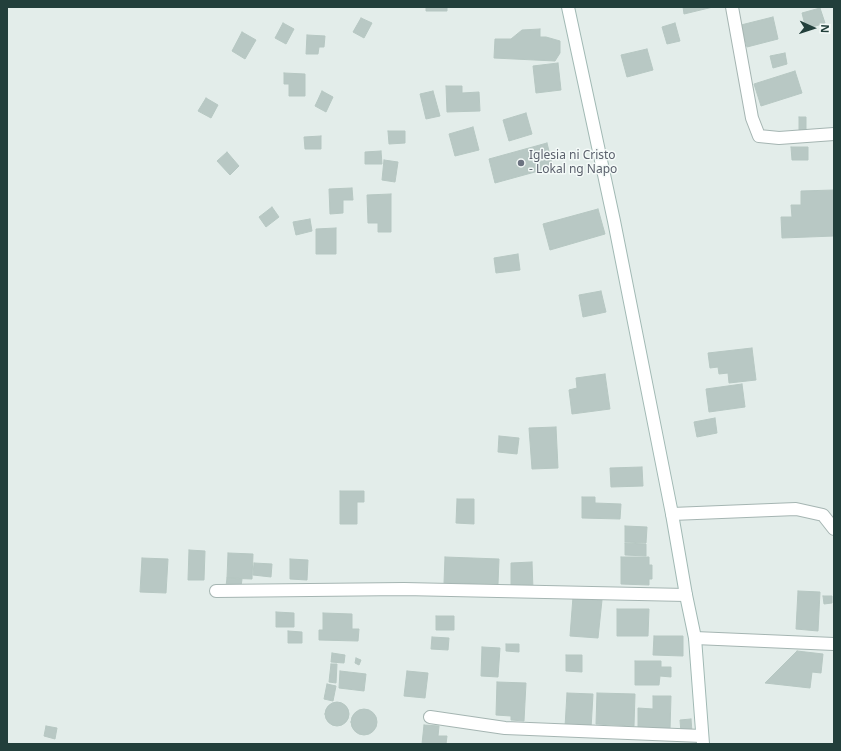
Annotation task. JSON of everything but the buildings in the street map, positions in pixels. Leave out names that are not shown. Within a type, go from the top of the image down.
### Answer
[{"type":"street","points":[[430,717],[505,728],[702,740],[695,638],[614,221],[568,7]]},
{"type":"street","points":[[732,7],[752,118],[759,136],[779,138],[834,134]]},
{"type":"street","points":[[672,514],[796,509],[823,515],[834,529]]},
{"type":"street","points":[[216,591],[404,589],[686,595]]},
{"type":"street","points":[[695,638],[834,644]]},
{"type":"place","name":"Iglesia ni Cristo - Lokal ng Napo","points":[[521,163]]}]
